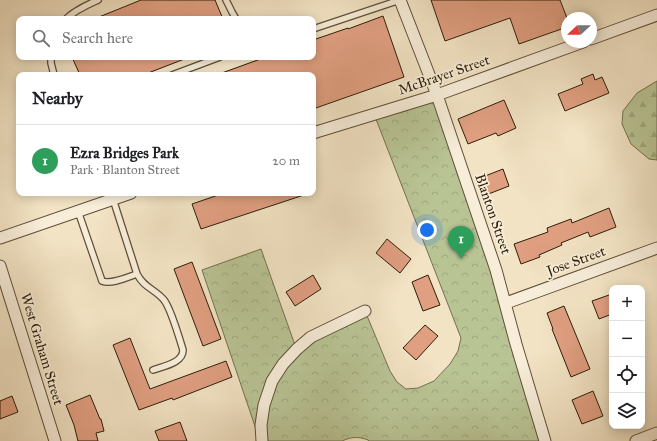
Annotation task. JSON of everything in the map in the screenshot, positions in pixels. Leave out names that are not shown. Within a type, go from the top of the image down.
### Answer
[{"type":"street","name":"Blanton Street","points":[[400,0],[437,95],[496,270],[545,441]]},
{"type":"street","points":[[597,37],[657,15]]},
{"type":"street","name":"McBrayer Street","points":[[316,132],[437,95],[566,48]]},
{"type":"street","points":[[0,238],[122,196]]},
{"type":"street","name":"Jose Street","points":[[506,303],[657,248]]},
{"type":"street","name":"West Graham Street","points":[[0,266],[55,441]]},
{"type":"street","points":[[262,441],[261,425],[264,405],[272,382],[283,364],[296,349],[311,337],[365,311]]},
{"type":"street","points":[[636,441],[657,433]]},
{"type":"lane","points":[[69,16],[85,5],[98,0]]},
{"type":"lane","points":[[226,0],[234,16]]},
{"type":"lane","points":[[316,28],[400,0]]},
{"type":"lane","points":[[51,60],[53,72]]},
{"type":"lane","points":[[180,72],[212,60]]},
{"type":"lane","points":[[113,199],[140,281],[164,301],[170,313],[183,350],[183,354],[180,358],[154,370]]},
{"type":"lane","points":[[78,211],[102,281],[111,282],[137,274]]},
{"type":"green space","points":[[657,81],[657,160],[649,159],[631,144],[622,124],[623,111],[637,93]]},
{"type":"green space","points":[[437,95],[545,441],[369,441],[361,438],[355,438],[342,441],[260,441],[202,270],[261,249],[296,348],[365,311],[390,371],[397,382],[406,389],[418,388],[434,381],[450,364],[458,351],[461,338],[374,114]]},
{"type":"building","points":[[141,0],[215,0],[222,16],[101,16]]},
{"type":"building","points":[[431,0],[560,0],[565,12],[561,12],[561,29],[519,44],[510,18],[445,41]]},
{"type":"building","points":[[383,16],[404,77],[316,108],[316,72],[225,72],[258,60],[316,60],[316,39]]},
{"type":"building","points":[[73,60],[182,60],[151,72],[79,72]]},
{"type":"building","points":[[593,74],[595,80],[602,77],[609,93],[565,111],[558,94],[583,84],[581,79]]},
{"type":"building","points":[[504,100],[516,128],[498,136],[496,133],[468,144],[458,119]]},
{"type":"building","points":[[503,169],[509,186],[486,195],[480,178]]},
{"type":"building","points":[[215,196],[301,196],[201,229],[192,204]]},
{"type":"building","points":[[609,208],[616,227],[590,237],[588,232],[561,243],[562,245],[539,255],[540,257],[521,264],[514,244],[548,232],[547,228],[571,219],[572,223]]},
{"type":"building","points":[[387,239],[411,259],[400,273],[376,253]]},
{"type":"building","points":[[192,262],[221,339],[203,346],[174,269]]},
{"type":"building","points":[[313,275],[321,289],[295,306],[286,292]]},
{"type":"building","points":[[428,275],[440,305],[423,311],[412,282]]},
{"type":"building","points":[[609,295],[609,315],[599,319],[592,301]]},
{"type":"building","points":[[564,306],[590,369],[571,377],[547,313]]},
{"type":"building","points":[[425,325],[438,336],[416,360],[403,348]]},
{"type":"building","points":[[130,338],[150,389],[226,361],[232,377],[173,400],[172,398],[139,410],[113,345]]},
{"type":"building","points":[[593,391],[603,416],[582,424],[572,400]]},
{"type":"building","points":[[90,395],[101,419],[104,431],[96,433],[98,441],[78,441],[74,425],[66,405]]},
{"type":"building","points":[[12,396],[18,412],[0,419],[0,401]]},
{"type":"building","points":[[180,422],[187,441],[159,441],[155,431]]},
{"type":"place","name":"Ezra Bridges Park","points":[[461,259]]}]
